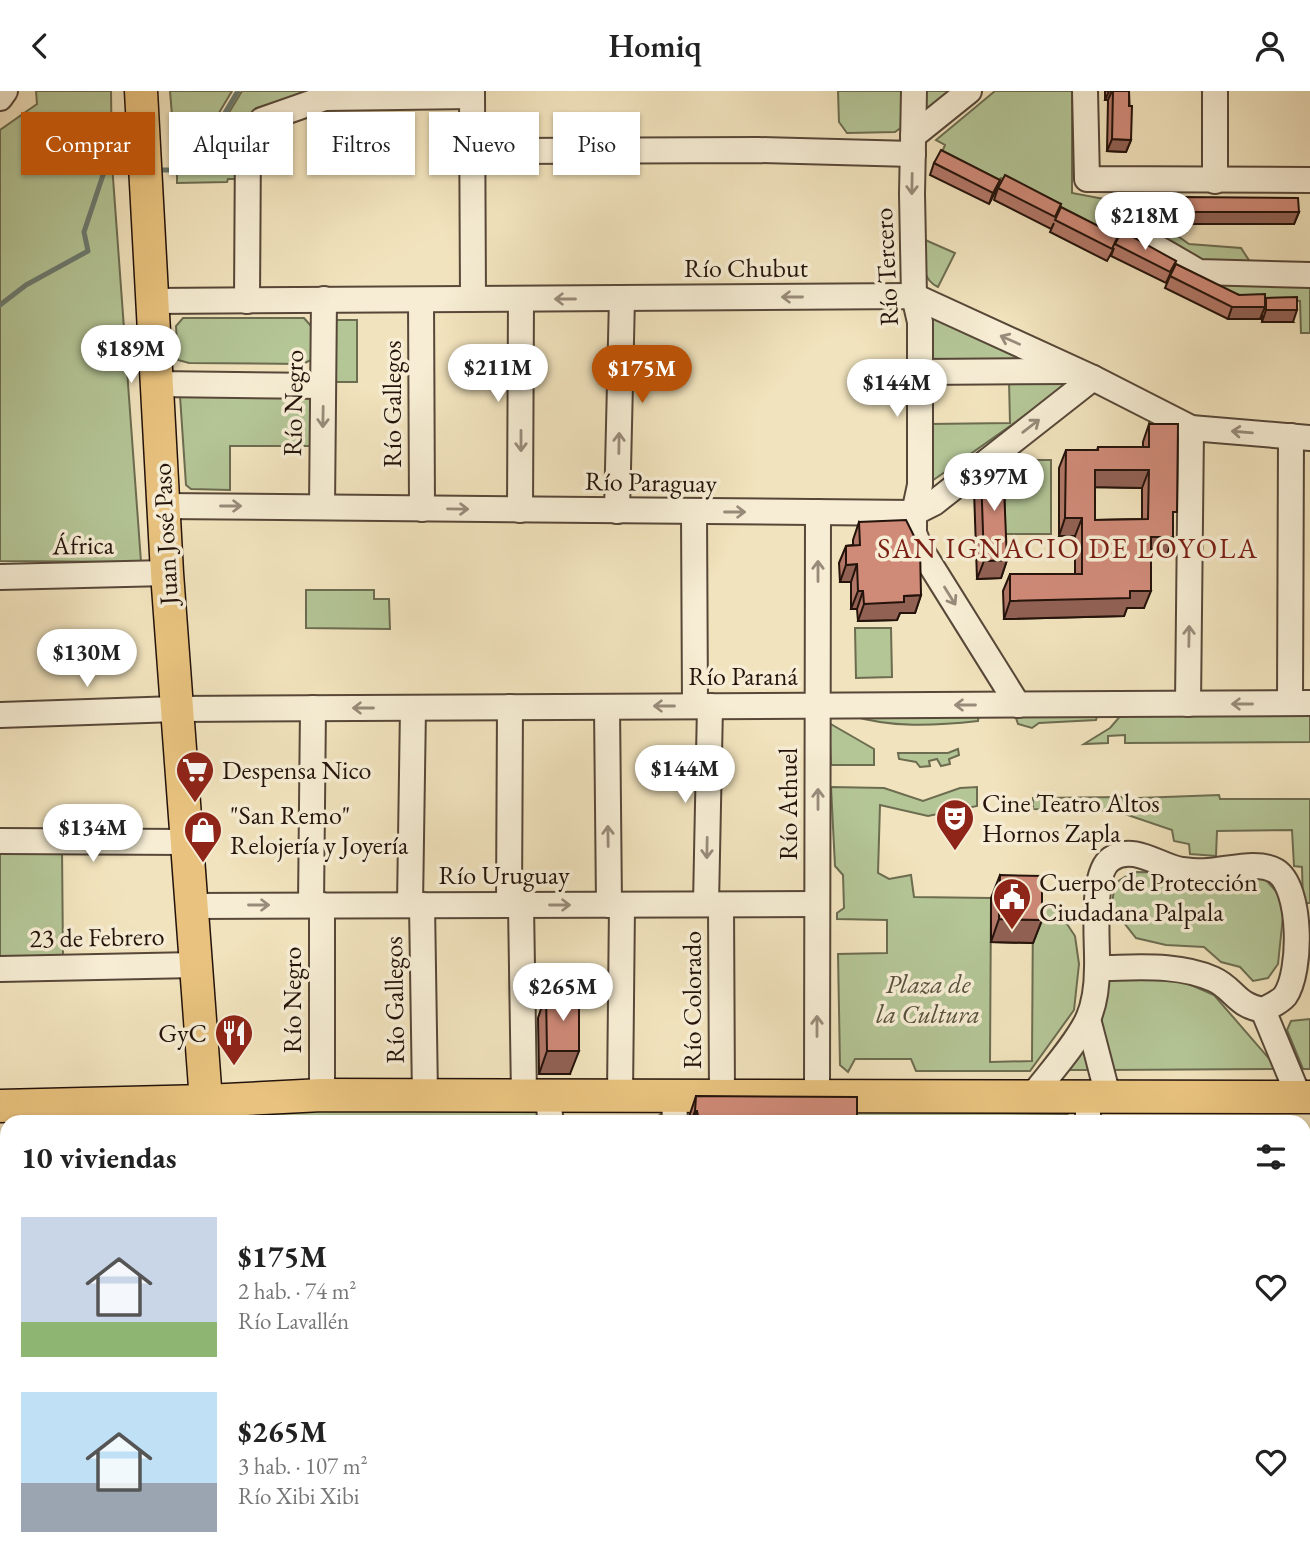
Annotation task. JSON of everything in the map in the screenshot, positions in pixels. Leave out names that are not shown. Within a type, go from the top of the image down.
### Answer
[{"type":"main road","name":"Juan José Paso","points":[[141,91],[167,573],[206,1112]]},
{"type":"main road","points":[[0,1106],[206,1112],[322,1095],[425,1095],[541,1104],[620,1095],[675,1108],[722,1095],[1032,1096],[1095,1105],[1305,1097]]},
{"type":"street","name":"Río Tercero","points":[[914,91],[914,296],[920,322],[920,485],[914,513],[914,533],[920,548],[1018,705]]},
{"type":"street","points":[[539,151],[759,150],[913,145],[969,91]]},
{"type":"street","points":[[1085,91],[1087,179],[1310,180]]},
{"type":"street","points":[[1215,91],[1215,181]]},
{"type":"street","points":[[247,300],[248,140],[262,120],[325,98],[472,94],[472,112]]},
{"type":"street","points":[[473,175],[473,299]]},
{"type":"street","points":[[1150,217],[1149,238],[1156,247],[1199,272],[1310,275]]},
{"type":"street","name":"Río Chubut","points":[[153,301],[914,296],[1086,374],[1191,428],[1300,437]]},
{"type":"street","points":[[617,511],[622,298]]},
{"type":"street","name":"Río Negro","points":[[322,507],[324,299]]},
{"type":"street","name":"Río Gallegos","points":[[421,299],[422,509]]},
{"type":"street","points":[[520,510],[521,299]]},
{"type":"street","points":[[920,372],[1086,374]]},
{"type":"street","points":[[914,513],[934,503],[1086,374]]},
{"type":"street","points":[[157,384],[323,386]]},
{"type":"street","points":[[1188,704],[1191,428]]},
{"type":"street","points":[[1300,437],[1300,703]]},
{"type":"street","name":"Río Paraguay","points":[[163,506],[914,513]]},
{"type":"street","name":"Río Colorado","points":[[694,512],[722,1095]]},
{"type":"street","name":"Río Athuel","points":[[817,1095],[818,512]]},
{"type":"street","name":"África","points":[[0,577],[167,573]]},
{"type":"street","name":"Río Paraná","points":[[0,715],[176,709],[1300,703]]},
{"type":"street","points":[[510,707],[515,905],[541,1104]]},
{"type":"street","points":[[607,707],[620,1095]]},
{"type":"street","name":"Río Negro","points":[[313,708],[322,1095]]},
{"type":"street","name":"Río Gallegos","points":[[413,708],[416,905],[425,1095]]},
{"type":"street","points":[[0,841],[187,842]]},
{"type":"street","points":[[1032,1096],[1087,1019],[1096,992],[1100,881],[1106,864],[1113,857],[1146,857],[1176,869],[1205,872],[1261,866],[1273,869],[1286,878],[1295,913],[1295,964],[1284,996],[1263,1010]]},
{"type":"street","name":"Río Uruguay","points":[[191,906],[817,904]]},
{"type":"street","name":"23 de Febrero","points":[[0,969],[195,965]]},
{"type":"street","points":[[1097,968],[1163,968],[1204,975],[1216,980],[1241,1003],[1263,1010],[1305,1097]]},
{"type":"street","points":[[1087,1019],[1095,1105]]},
{"type":"green space","points":[[36,91],[111,91],[111,112],[26,112],[37,104]]},
{"type":"green space","points":[[170,91],[232,91],[219,112],[172,112]]},
{"type":"green space","points":[[242,91],[305,91],[305,94],[256,108],[254,112],[229,112]]},
{"type":"green space","points":[[838,91],[905,91],[902,127],[895,132],[847,133],[839,122]]},
{"type":"green space","points":[[922,91],[950,91],[929,108],[921,104]]},
{"type":"green space","points":[[995,91],[1072,91],[1072,193],[1125,203],[1150,216],[1189,244],[1241,248],[1258,274],[1310,284],[1310,333],[1301,333],[1300,301],[1225,297],[1177,267],[1001,178],[997,182],[940,157],[945,145],[936,140]]},
{"type":"green space","points":[[21,115],[21,175],[113,175],[141,562],[0,561],[0,130]]},
{"type":"green space","points":[[177,175],[239,175],[239,179],[228,179],[227,182],[177,183]]},
{"type":"green space","points":[[923,239],[955,253],[938,287],[925,273]]},
{"type":"green space","points":[[930,314],[1040,366],[929,366]]},
{"type":"green space","points":[[183,318],[304,318],[311,326],[311,360],[303,364],[189,363],[178,360],[176,326]]},
{"type":"green space","points":[[336,320],[357,320],[357,382],[329,382]]},
{"type":"green space","points":[[179,381],[312,383],[313,446],[230,446],[230,490],[191,489],[186,485]]},
{"type":"green space","points":[[1009,381],[1064,381],[1064,388],[932,481],[929,424],[1010,423]]},
{"type":"green space","points":[[1005,460],[1051,460],[1051,534],[1005,534]]},
{"type":"green space","points":[[306,590],[374,590],[374,599],[389,599],[390,629],[306,628]]},
{"type":"green space","points":[[855,628],[891,628],[892,677],[856,678]]},
{"type":"green space","points":[[979,712],[978,721],[929,725],[881,722],[849,715]]},
{"type":"green space","points":[[1014,712],[1098,713],[1096,720],[1039,723],[1032,728],[1018,724]]},
{"type":"green space","points":[[1122,714],[1310,716],[1310,742],[1125,743],[1125,735],[1108,736],[1108,743],[1084,744],[1110,728]]},
{"type":"green space","points":[[829,723],[874,749],[874,765],[831,765]]},
{"type":"green space","points":[[958,749],[959,755],[949,759],[950,764],[941,766],[937,759],[929,761],[930,766],[920,767],[916,762],[899,759],[898,753],[948,753]]},
{"type":"green space","name":"Plaza de la Cultura","points":[[831,787],[884,788],[923,801],[960,788],[977,787],[977,806],[928,816],[880,805],[878,873],[889,879],[911,875],[914,897],[991,898],[990,1062],[1032,1061],[1033,904],[1053,903],[1075,936],[1079,964],[1074,1010],[1030,1071],[916,1071],[911,1059],[855,1059],[848,1072],[840,1065],[838,954],[887,953],[887,920],[837,919],[837,913],[844,908],[843,875],[835,866]]},
{"type":"green space","points":[[1219,795],[1220,799],[1310,799],[1310,903],[1303,903],[1302,867],[1294,866],[1292,830],[1217,831],[1216,856],[1190,854],[1189,844],[1174,841],[1172,830],[1116,811],[1033,809],[1033,798],[1123,797],[1125,807],[1138,808],[1138,798]]},
{"type":"green space","points":[[0,847],[62,847],[63,958],[0,959]]},
{"type":"green space","points":[[1133,872],[1238,873],[1266,880],[1280,896],[1283,916],[1278,964],[1268,978],[1253,981],[1240,967],[1221,962],[1204,947],[1166,945],[1136,938],[1114,910],[1112,903],[1115,883]]},
{"type":"green space","points":[[1130,976],[1175,978],[1214,995],[1278,1069],[1106,1070],[1095,1002],[1108,981]]},
{"type":"green space","points":[[1310,1019],[1310,1069],[1303,1069],[1287,1030],[1291,1021]]},
{"type":"green space","points":[[1081,1036],[1097,1070],[1057,1070]]},
{"type":"green space","points":[[280,1105],[541,1107],[554,1115],[255,1115]]},
{"type":"green space","points":[[668,1108],[1068,1115],[660,1115]]},
{"type":"building","points":[[1113,91],[1129,91],[1129,106],[1132,106],[1131,140],[1112,139]]},
{"type":"building","points":[[941,150],[1000,180],[993,193],[934,163]]},
{"type":"building","points":[[1005,175],[1061,204],[1055,217],[998,188]]},
{"type":"building","points":[[1180,197],[1298,198],[1299,212],[1179,212]]},
{"type":"building","points":[[1061,207],[1118,236],[1112,249],[1055,220]]},
{"type":"building","points":[[1122,231],[1176,261],[1170,272],[1115,244]]},
{"type":"building","points":[[1176,264],[1239,295],[1265,294],[1265,307],[1232,307],[1170,276]]},
{"type":"building","points":[[1297,297],[1297,310],[1266,310],[1266,298]]},
{"type":"building","points":[[1149,424],[1178,424],[1177,512],[1173,512],[1173,537],[1151,537],[1151,591],[1130,591],[1130,598],[1010,601],[1010,574],[1082,574],[1082,518],[1065,518],[1066,450],[1149,447]],"holes":[[[1095,470],[1149,470],[1148,519],[1095,520]]]},
{"type":"building","points":[[991,464],[1003,464],[1007,560],[984,561],[981,473]]},
{"type":"building","points":[[906,520],[920,548],[921,595],[904,596],[904,602],[864,604],[863,591],[858,591],[857,564],[846,565],[846,546],[860,545],[859,522]]},
{"type":"building","points":[[1000,875],[1042,876],[1042,920],[999,919]]},
{"type":"building","points":[[546,994],[579,995],[579,1051],[547,1051]]},
{"type":"building","points":[[696,1096],[857,1097],[857,1115],[698,1115],[695,1111]]},
{"type":"waterway","points":[[155,170],[174,170],[201,153],[238,91]]},
{"type":"waterway","points":[[0,305],[26,285],[88,251],[84,232],[103,175]]},
{"type":"place","name":"Despensa Nico","points":[[195,804]]},
{"type":"place","name":"Cine Teatro Altos Hornos Zapla","points":[[955,852]]},
{"type":"place","name":"\"San Remo\" Relojería y Joyería","points":[[203,864]]},
{"type":"place","name":"Cuerpo de Protección Ciudadana Palpala","points":[[1012,931]]},
{"type":"place","name":"GyC","points":[[234,1067]]},
{"type":"district","name":"SAN IGNACIO DE LOYOLA","points":[[1068,548]]}]
